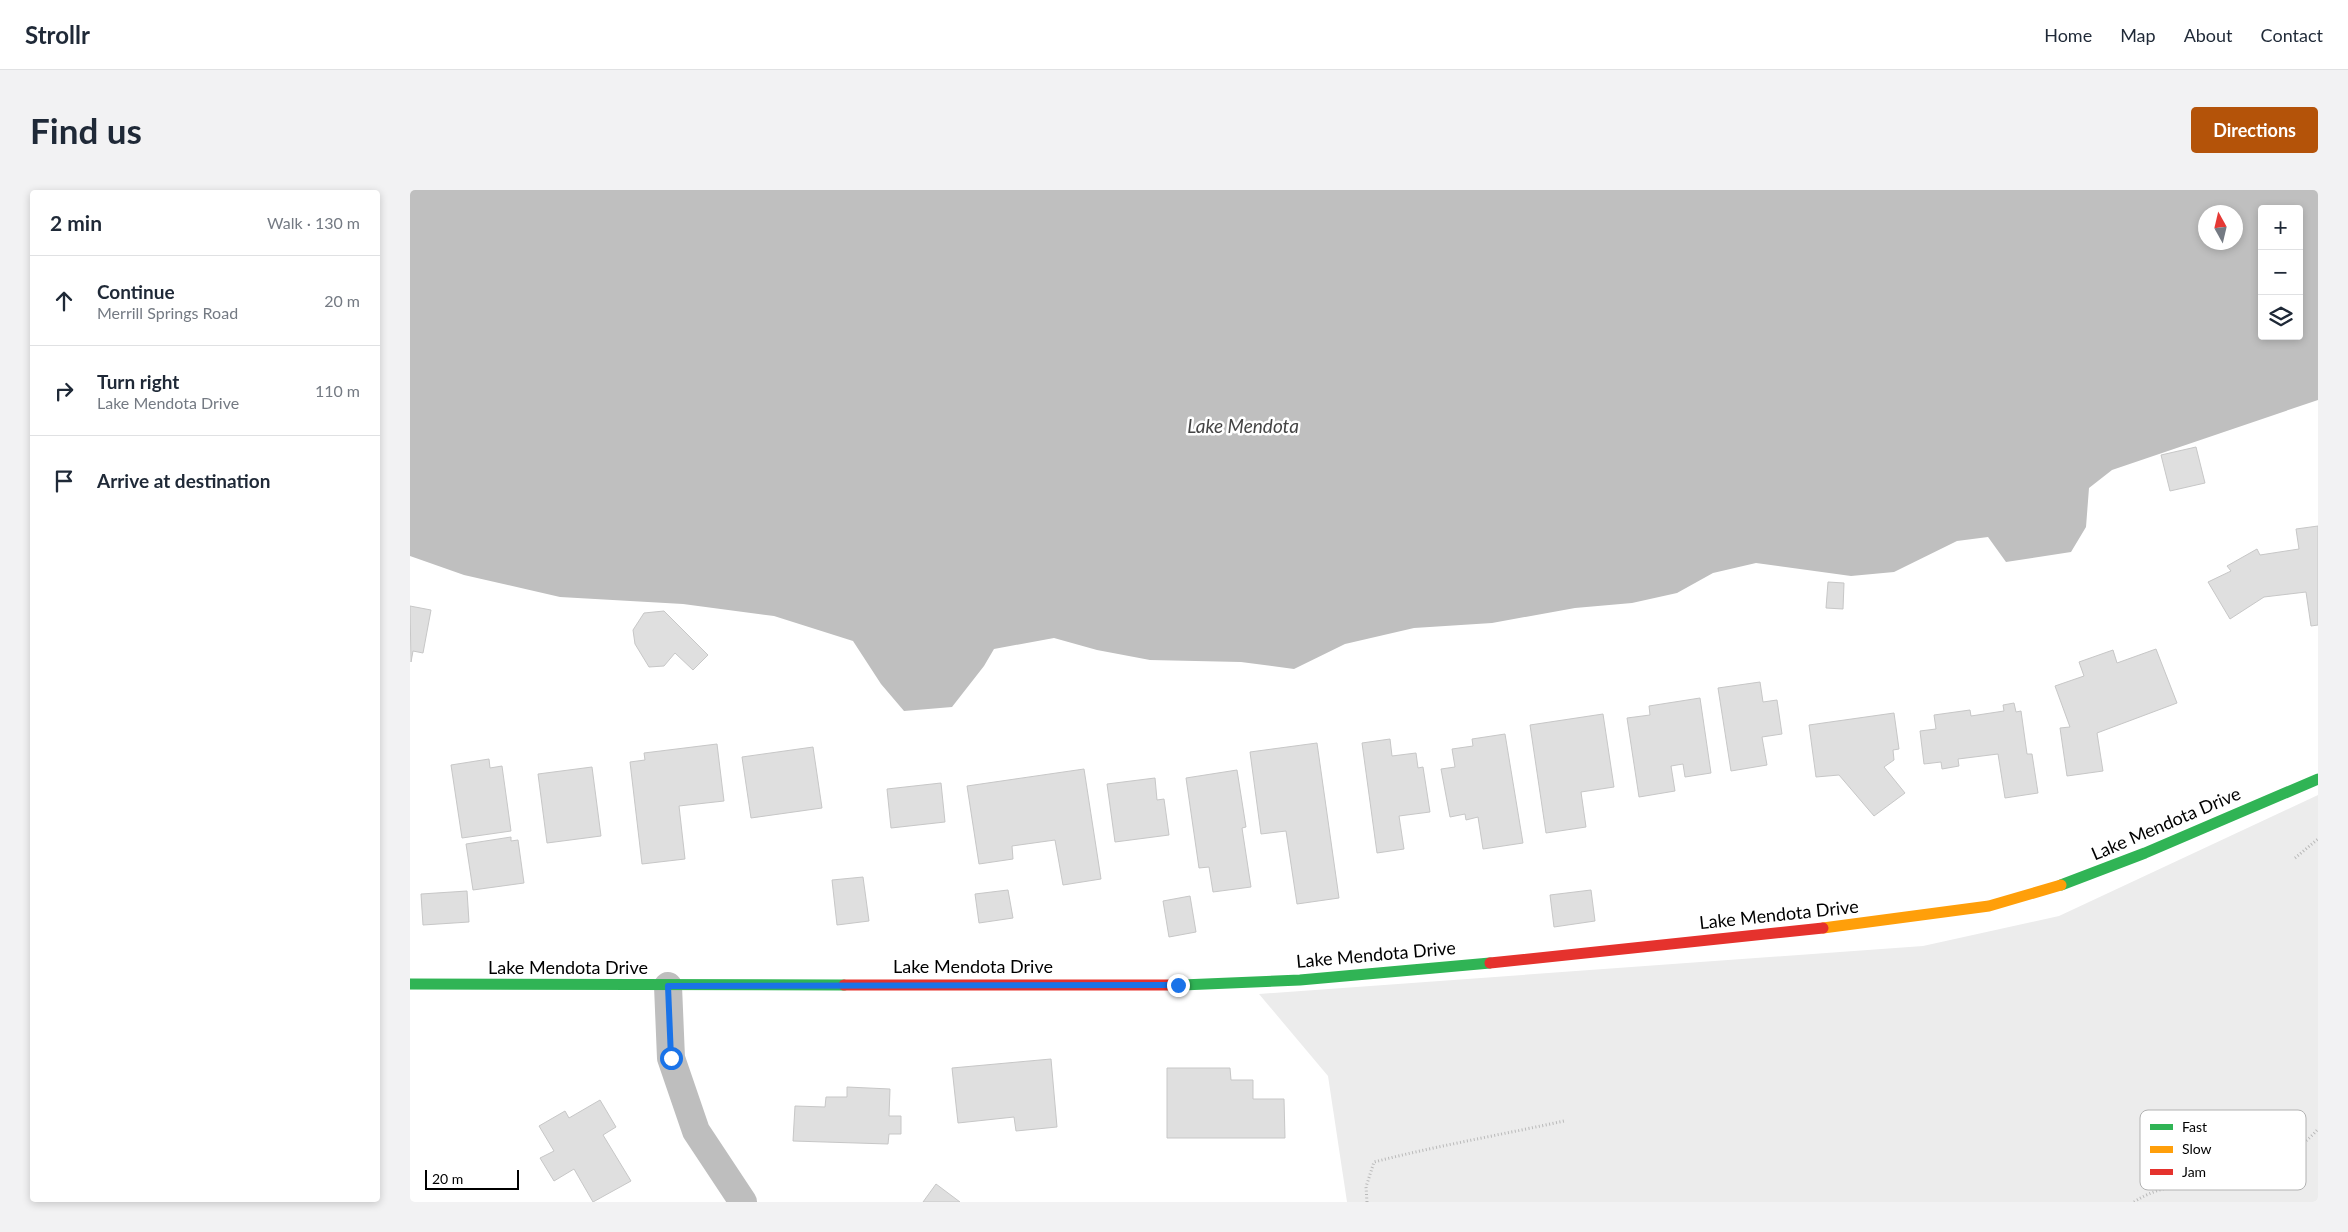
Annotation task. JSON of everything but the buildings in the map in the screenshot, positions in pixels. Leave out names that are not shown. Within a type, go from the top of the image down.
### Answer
[{"type":"street","name":"Lake Mendota Drive","points":[[410,984],[668,986],[1178,985],[1257,982],[1452,966],[1865,924],[1989,906],[2075,880],[2144,854],[2318,779]]},
{"type":"street","points":[[668,986],[671,1058],[696,1131],[743,1202]]},
{"type":"path","points":[[2295,858],[2318,839]]},
{"type":"path","points":[[1367,1202],[1366,1187],[1374,1162],[1431,1148],[1480,1140],[1564,1121]]},
{"type":"path","points":[[2306,1142],[2318,1129]]},
{"type":"path","points":[[2134,1202],[2162,1190]]},
{"type":"shaded area","points":[[2318,795],[2318,1202],[1347,1202],[1328,1076],[1259,994],[1923,946],[2059,916]]},
{"type":"water","name":"Lake Mendota","points":[[410,190],[2318,190],[2318,400],[2112,470],[2089,488],[2086,527],[2071,552],[2006,562],[1988,537],[1957,541],[1894,572],[1851,576],[1756,563],[1713,573],[1677,593],[1632,603],[1575,608],[1492,623],[1414,628],[1345,644],[1294,669],[1241,662],[1150,660],[1097,650],[1054,638],[994,649],[984,666],[952,707],[904,711],[881,684],[853,641],[774,616],[683,604],[560,597],[464,575],[410,556]]},
{"type":"traffic: fast","points":[[2061,885],[2145,853],[2318,779]]},
{"type":"traffic: fast","points":[[1182,985],[1300,980],[1490,963]]},
{"type":"traffic: fast","points":[[410,984],[844,985]]},
{"type":"traffic: slow","points":[[1823,928],[1989,906],[2061,885]]},
{"type":"traffic: jam","points":[[1490,963],[1823,928]]},
{"type":"traffic: jam","points":[[844,985],[1182,985]]},
{"type":"route","points":[[671,1058],[668,986],[1178,985]]}]
